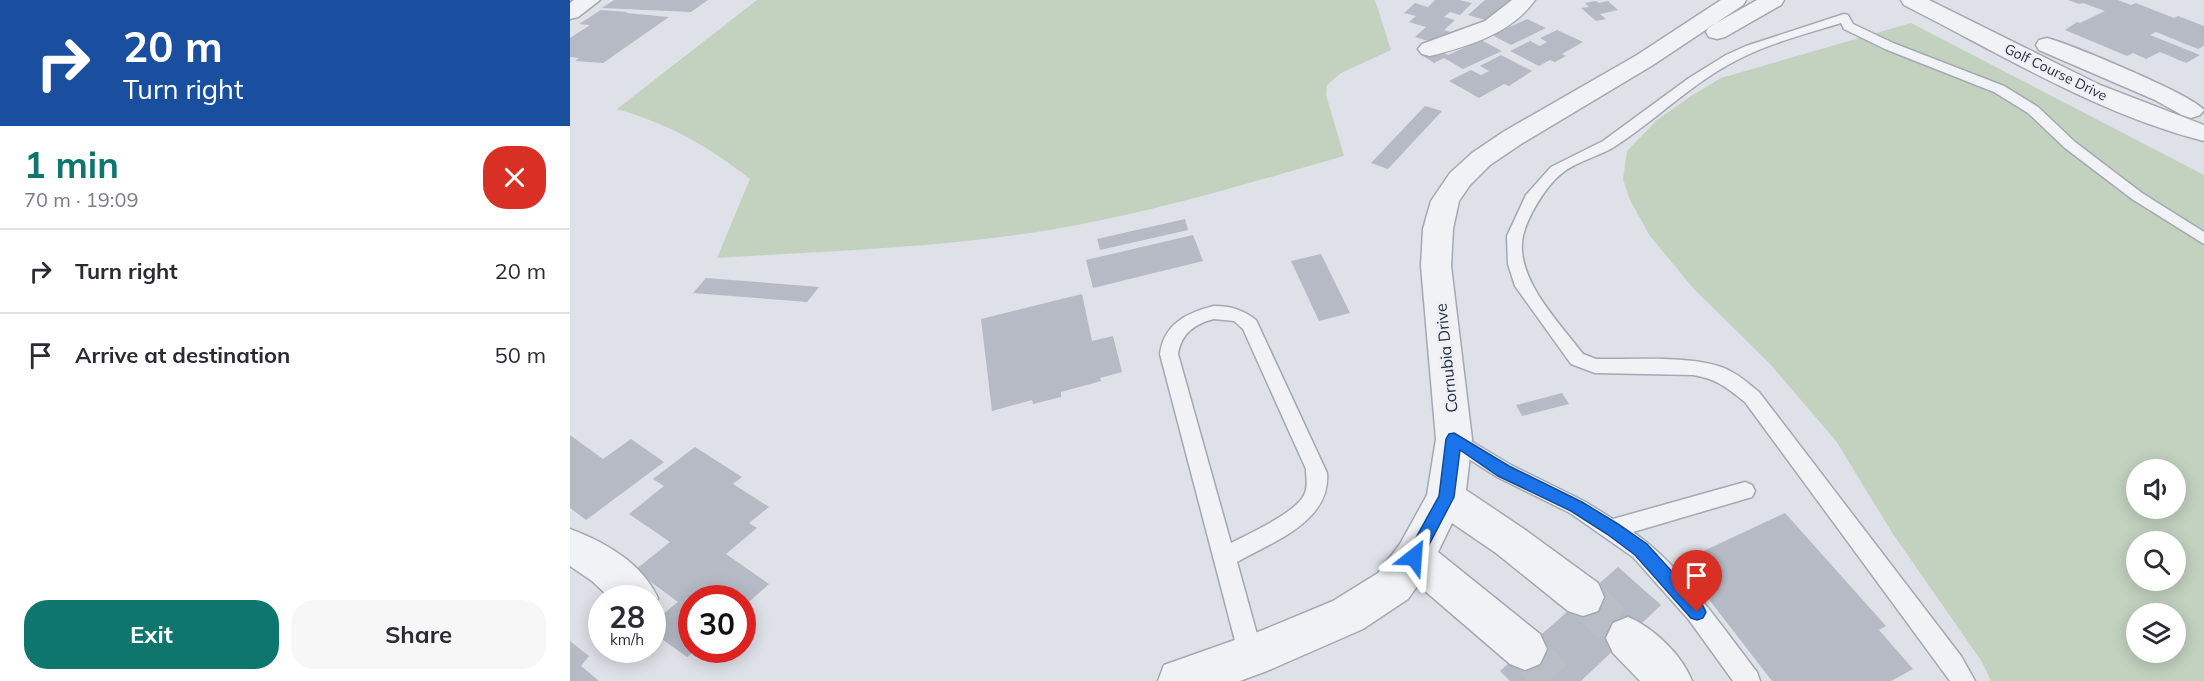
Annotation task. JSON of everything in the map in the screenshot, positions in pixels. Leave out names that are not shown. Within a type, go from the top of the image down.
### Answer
[{"type":"street","points":[[570,12],[589,0]]},
{"type":"street","points":[[1430,49],[1475,35],[1503,21],[1524,0]]},
{"type":"street","name":"Cornubia Drive","points":[[1180,681],[1251,656],[1348,615],[1393,586],[1414,557],[1446,497],[1454,439],[1436,266],[1438,229],[1446,201],[1460,179],[1481,159],[1512,138],[1646,60],[1711,36],[1732,5],[1773,0]]},
{"type":"street","name":"Golf Course Drive","points":[[1912,0],[2098,94],[2204,133]]},
{"type":"street","name":"Golf Course Drive","points":[[1957,0],[2043,44],[2164,95],[2204,117]]},
{"type":"street","points":[[1446,497],[1510,541],[1583,597]]},
{"type":"street","points":[[570,547],[588,553],[624,585]]},
{"type":"street","points":[[1414,557],[1525,649]]},
{"type":"street","points":[[1628,638],[1670,681]]},
{"type":"lane","points":[[1963,681],[1953,664],[1766,416],[1738,385],[1725,376],[1702,369],[1594,366],[1577,359],[1523,286],[1516,264],[1515,236],[1534,195],[1556,170],[1608,144],[1712,69],[1750,49],[1844,18],[1848,26],[1889,46],[1999,89],[2024,105],[2070,145],[2129,190],[2204,239]]},
{"type":"lane","points":[[1224,558],[1300,513],[1312,503],[1318,483],[1316,469],[1250,325],[1235,312],[1224,310],[1211,312],[1184,326],[1172,336],[1168,345],[1224,558],[1251,656]]},
{"type":"lane","points":[[1454,439],[1504,471],[1576,507],[1641,550],[1697,612],[1748,681]]},
{"type":"lane","points":[[1612,529],[1745,490]]},
{"type":"green space","points":[[757,0],[1375,0],[1391,50],[1341,73],[1327,85],[1326,95],[1344,156],[1157,208],[1043,231],[921,245],[717,258],[750,179],[719,156],[687,137],[617,109]]},
{"type":"green space","points":[[1911,23],[2204,175],[2204,681],[1991,681],[1982,662],[1893,534],[1836,441],[1771,365],[1693,288],[1650,236],[1630,200],[1623,179],[1627,151],[1657,120],[1721,78]]},
{"type":"building","points":[[614,0],[708,0],[691,12],[602,8]]},
{"type":"building","points":[[1435,0],[1459,0],[1472,3],[1460,15],[1450,12],[1444,17],[1455,20],[1444,30],[1451,32],[1438,44],[1415,37],[1426,27],[1409,22],[1416,16],[1404,13],[1415,3],[1428,7]]},
{"type":"building","points":[[1485,0],[1514,0],[1492,22],[1468,15]]},
{"type":"building","points":[[2068,0],[2118,0],[2131,5],[2136,3],[2174,18],[2178,16],[2204,26],[2204,46],[2198,49],[2156,32],[2150,35],[2200,55],[2186,63],[2160,52],[2146,59],[2133,53],[2127,56],[2065,30],[2077,22],[2080,23],[2105,11]]},
{"type":"building","points":[[1596,1],[1599,3],[1608,1],[1618,10],[1600,14],[1606,19],[1596,21],[1581,8],[1589,7],[1585,3]]},
{"type":"building","points":[[601,10],[669,17],[603,63],[575,61],[579,58],[570,57],[570,38],[590,25],[579,24]]},
{"type":"building","points":[[1527,19],[1546,28],[1511,45],[1492,35]]},
{"type":"building","points":[[1557,30],[1583,42],[1562,54],[1566,56],[1555,62],[1550,60],[1539,66],[1510,51],[1530,41],[1540,46],[1547,42],[1540,38]]},
{"type":"building","points":[[1481,40],[1502,51],[1463,69],[1444,58],[1434,63],[1423,56],[1442,52],[1448,55]]},
{"type":"building","points":[[1501,55],[1532,71],[1509,86],[1504,84],[1479,98],[1449,81],[1471,70],[1481,75],[1489,71],[1480,66]]},
{"type":"building","points":[[1425,106],[1442,111],[1388,169],[1371,163]]},
{"type":"building","points":[[1185,219],[1188,230],[1100,250],[1097,239]]},
{"type":"building","points":[[1193,235],[1203,261],[1093,288],[1086,260]]},
{"type":"building","points":[[1321,254],[1350,313],[1319,321],[1291,261]]},
{"type":"building","points":[[706,278],[819,287],[807,302],[693,293]]},
{"type":"building","points":[[1082,294],[1092,341],[1113,336],[1122,372],[1100,378],[1101,381],[1061,392],[1061,397],[1033,404],[1032,400],[992,411],[981,319]]},
{"type":"building","points":[[1562,393],[1569,404],[1522,416],[1516,405]]},
{"type":"building","points":[[570,435],[603,459],[631,439],[664,462],[586,520],[570,508]]},
{"type":"building","points":[[695,447],[742,477],[733,484],[769,507],[749,523],[757,528],[726,554],[769,584],[756,596],[756,585],[678,585],[678,602],[666,593],[666,585],[655,585],[635,570],[670,542],[629,514],[664,486],[653,479]]},
{"type":"building","points":[[1785,513],[1886,626],[1879,630],[1913,669],[1891,681],[1772,681],[1680,562]]},
{"type":"building","points":[[1618,567],[1661,605],[1581,681],[1510,681],[1500,671]]},
{"type":"building","points":[[678,602],[678,651],[666,642],[666,612]]},
{"type":"building","points":[[570,641],[588,655],[581,666],[599,681],[570,681]]},
{"type":"tunnel","points":[[1583,597],[1628,638]]},
{"type":"tunnel","points":[[1525,649],[1555,681]]},
{"type":"route","points":[[1414,557],[1446,497],[1454,439],[1504,471],[1576,507],[1612,529],[1641,550],[1697,612]]}]
